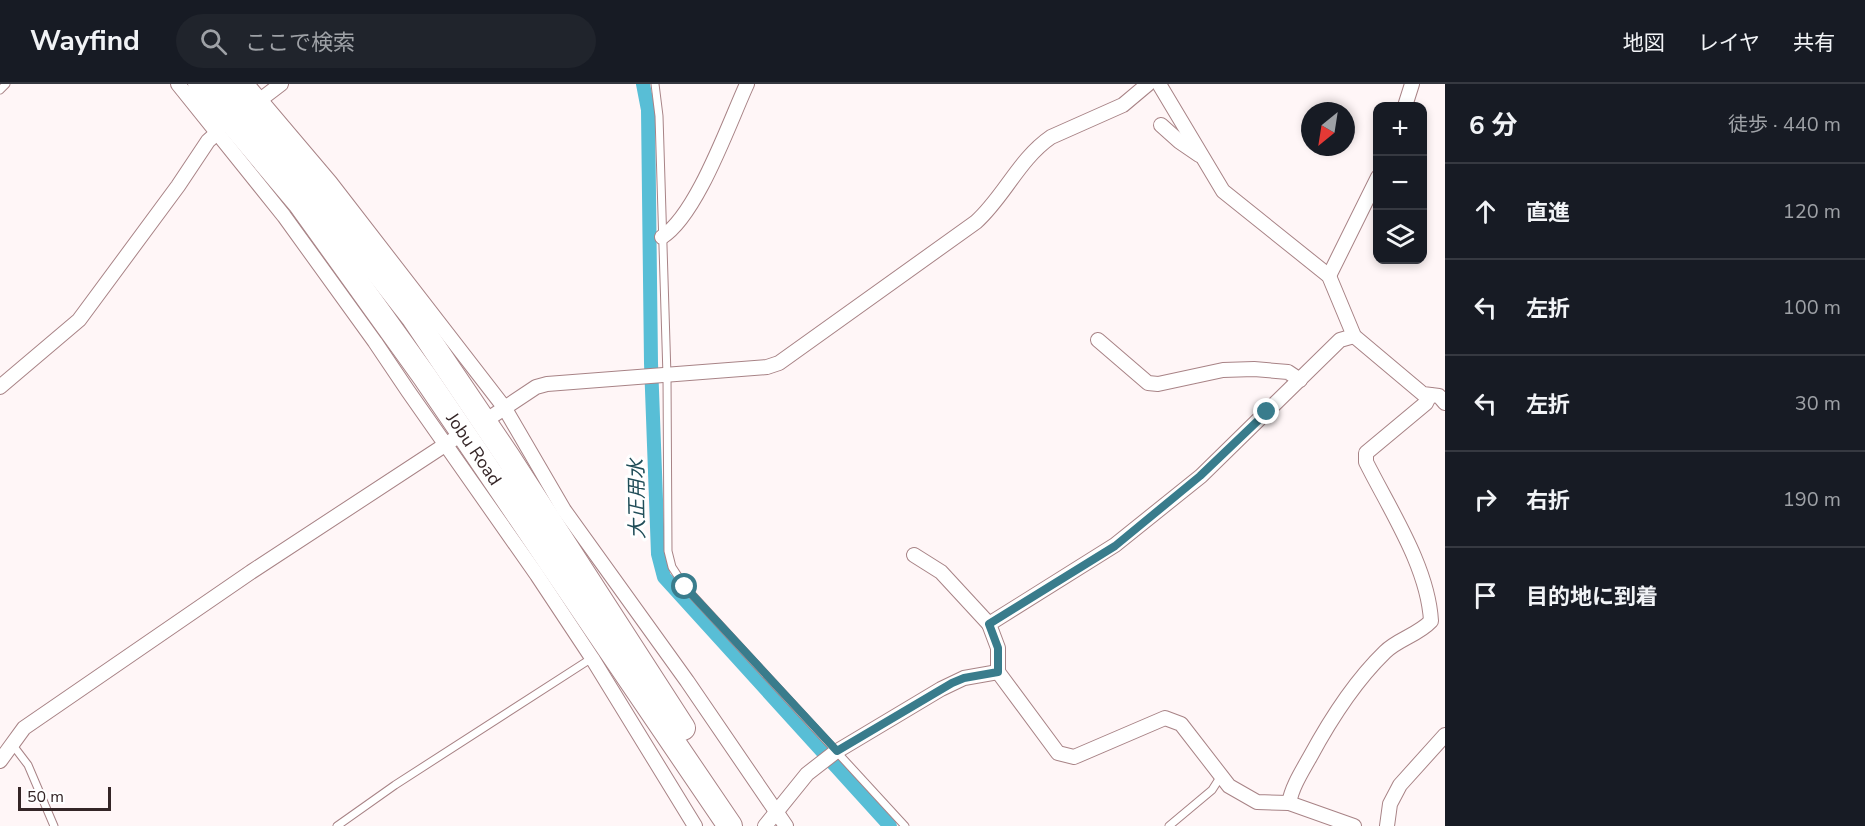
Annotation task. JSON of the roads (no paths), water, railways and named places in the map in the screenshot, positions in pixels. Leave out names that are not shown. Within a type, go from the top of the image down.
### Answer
[{"type":"highway","name":"Jobu Road","points":[[200,84],[300,203],[418,367],[730,826]]},
{"type":"highway","name":"Jobu Road","points":[[227,84],[316,192],[414,318],[508,457],[747,826]]},
{"type":"street","points":[[178,84],[284,216],[451,441],[592,658],[695,826]]},
{"type":"street","points":[[247,84],[330,182],[504,407],[564,510],[687,681],[786,826]]},
{"type":"street","points":[[260,100],[281,84]]},
{"type":"street","points":[[662,237],[673,230],[699,192],[747,84]]},
{"type":"street","points":[[488,419],[536,387],[547,384],[767,367],[779,363],[976,222],[1041,144],[1051,137],[1123,105],[1148,84]]},
{"type":"street","points":[[1159,84],[1223,191],[1329,276],[1354,336],[1424,394],[1440,396]]},
{"type":"street","points":[[1406,102],[1412,84]]},
{"type":"street","points":[[1161,125],[1203,158]]},
{"type":"street","points":[[0,387],[79,320],[178,186],[208,141],[218,132]]},
{"type":"street","points":[[1329,276],[1373,185]]},
{"type":"street","points":[[989,624],[1115,546],[1200,476],[1340,340],[1354,336]]},
{"type":"street","points":[[1098,340],[1148,383],[1158,384],[1223,370],[1254,369],[1288,372],[1300,380]]},
{"type":"street","points":[[1288,803],[1292,790],[1330,719],[1387,649],[1422,630],[1431,621],[1430,606],[1417,563],[1365,462],[1366,453],[1426,403],[1440,396]]},
{"type":"street","points":[[0,761],[24,728],[250,572],[451,441]]},
{"type":"street","points":[[914,555],[941,572],[989,624],[998,648],[998,672],[1058,753],[1074,758],[1165,718],[1181,724],[1229,786],[1257,802],[1288,803],[1354,826]]},
{"type":"street","points":[[765,826],[807,774],[836,752],[948,685],[964,678],[998,672]]},
{"type":"street","points":[[1387,826],[1390,804],[1400,785],[1445,735]]},
{"type":"lane","points":[[0,90],[6,84]]},
{"type":"lane","points":[[655,84],[659,116],[668,551],[672,567],[685,587],[905,826]]},
{"type":"lane","points":[[337,826],[395,785],[592,658]]},
{"type":"lane","points":[[12,744],[28,765],[54,826]]},
{"type":"lane","points":[[1169,826],[1212,790],[1221,777]]},
{"type":"waterway","name":"大正用水","points":[[643,84],[648,110],[651,363],[658,554],[664,577],[890,826]]}]
